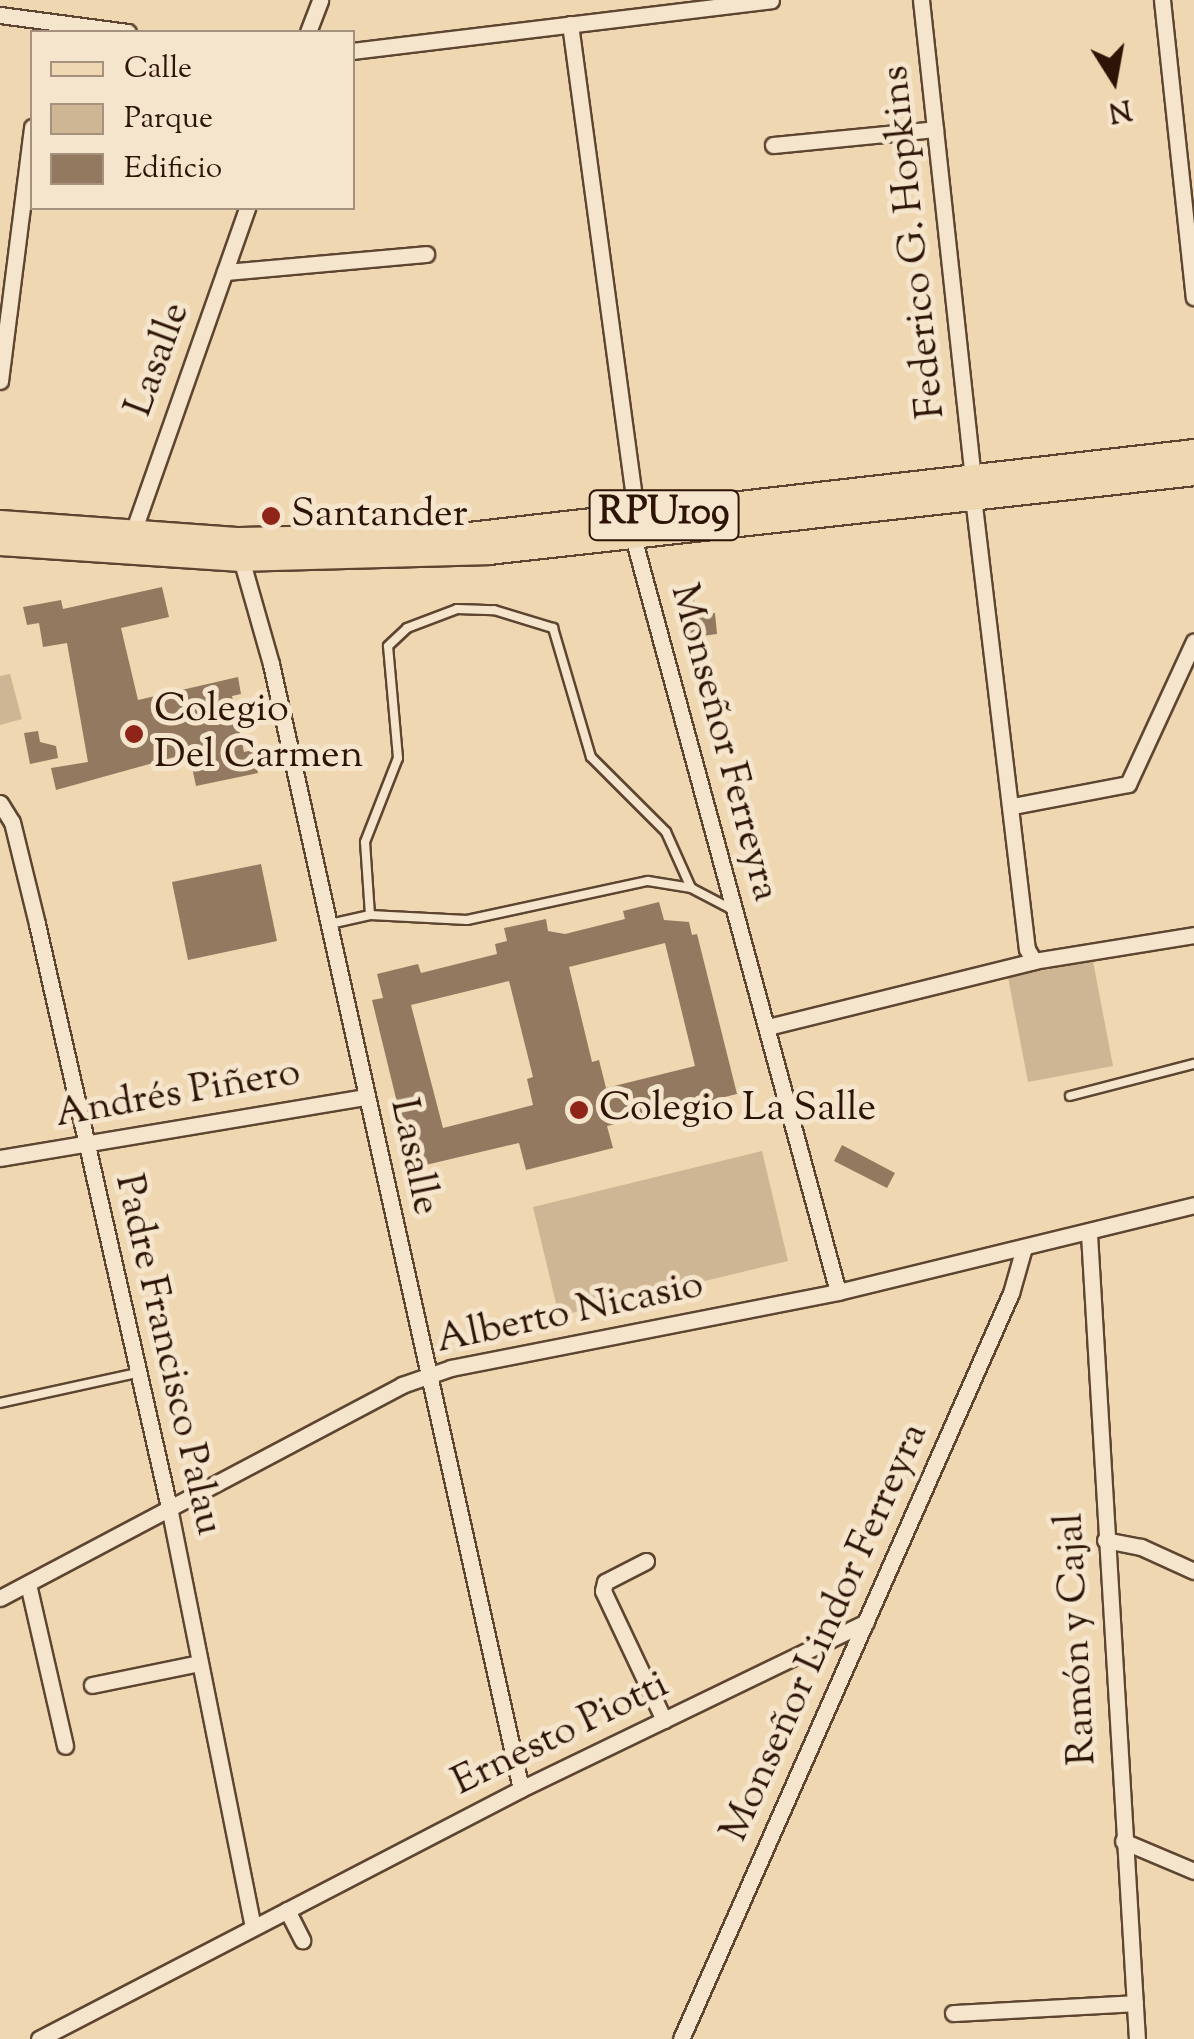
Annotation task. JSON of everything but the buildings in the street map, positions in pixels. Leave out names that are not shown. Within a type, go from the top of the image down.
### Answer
[{"type":"main road","name":"RPU109","points":[[0,542],[448,554],[973,487],[1194,452]]},
{"type":"main road","name":"RPU109","points":[[973,487],[1194,472]]},
{"type":"main road","name":"RPU109","points":[[0,524],[240,549]]},
{"type":"street","points":[[309,30],[320,0]]},
{"type":"street","points":[[355,51],[771,0]]},
{"type":"street","name":"Federico G. Hopkins","points":[[921,0],[1027,949],[1034,961]]},
{"type":"street","points":[[1162,0],[1194,297]]},
{"type":"street","points":[[0,15],[46,27],[95,30]]},
{"type":"street","name":"Monseñor Ferreyra","points":[[570,24],[635,528],[838,1292]]},
{"type":"street","points":[[773,144],[935,129]]},
{"type":"street","points":[[0,382],[7,262],[30,137]]},
{"type":"street","name":"Lasalle","points":[[132,535],[247,210]]},
{"type":"street","points":[[225,272],[426,254]]},
{"type":"street","name":"Lasalle","points":[[240,549],[330,924],[520,1789]]},
{"type":"street","points":[[1014,806],[1128,784],[1194,640]]},
{"type":"street","name":"Padre Francisco Palau","points":[[0,803],[12,822],[170,1512],[253,1928]]},
{"type":"street","points":[[768,1027],[1034,961],[1194,935]]},
{"type":"street","name":"Andrés Piñero","points":[[0,1158],[366,1097]]},
{"type":"street","name":"Alberto Nicasio","points":[[0,1598],[427,1376],[1022,1251],[1194,1205]]},
{"type":"street","name":"Ramón y Cajal","points":[[1089,1234],[1104,1540],[1138,2039]]},
{"type":"street","name":"Monseñor Lindor Ferreyra","points":[[682,2039],[1011,1293],[1022,1251]]},
{"type":"street","points":[[1104,1540],[1141,1547],[1194,1571]]},
{"type":"street","points":[[646,1561],[604,1582],[603,1590],[664,1720]]},
{"type":"street","points":[[28,1584],[66,1746]]},
{"type":"street","name":"Ernesto Piotti","points":[[253,1928],[520,1789],[866,1622]]},
{"type":"street","points":[[92,1684],[199,1663]]},
{"type":"street","points":[[1124,1840],[1194,1871]]},
{"type":"street","points":[[287,1910],[302,1940]]},
{"type":"street","points":[[39,2039],[253,1928]]},
{"type":"street","points":[[953,2014],[1135,2004]]},
{"type":"lane","points":[[370,915],[365,842],[398,758],[388,646],[407,628],[456,609],[525,616],[553,628],[591,757],[666,832],[692,888]]},
{"type":"lane","points":[[330,924],[370,915],[452,921],[648,881],[692,888],[736,912]]},
{"type":"lane","points":[[1070,1096],[1194,1064]]},
{"type":"lane","points":[[0,1403],[136,1373]]},
{"type":"green space","points":[[10,674],[22,719],[0,725],[0,676]]},
{"type":"green space","points":[[1093,961],[1113,1066],[1028,1082],[1008,977]]},
{"type":"green space","points":[[762,1151],[788,1261],[559,1316],[533,1207]]},
{"type":"place","name":"Santander","points":[[271,516]]},
{"type":"place","name":"Colegio Del Carmen","points":[[134,734]]},
{"type":"place","name":"Colegio La Salle","points":[[579,1110]]}]
